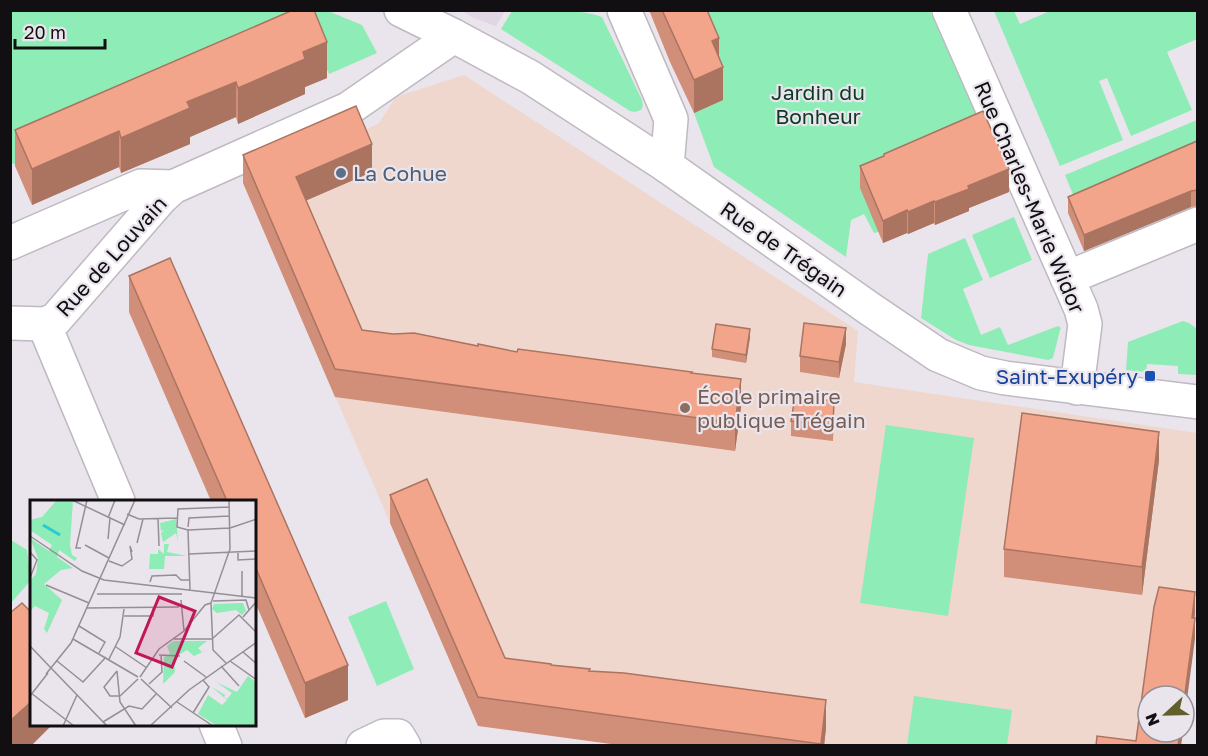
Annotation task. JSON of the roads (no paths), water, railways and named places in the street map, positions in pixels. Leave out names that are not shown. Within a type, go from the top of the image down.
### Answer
[{"type":"street","name":"Rue de Trégain","points":[[401,10],[530,77],[667,166],[938,355],[981,373],[1005,378],[1197,402]]},
{"type":"street","points":[[624,10],[671,119],[667,166]]},
{"type":"street","name":"Rue Charles-Marie Widor","points":[[949,10],[1081,309],[1084,324],[1077,388]]},
{"type":"street","name":"Rue de Louvain","points":[[10,324],[44,324],[56,320],[173,186],[348,110],[454,36]]},
{"type":"street","name":"Rue de Louvain","points":[[10,243],[141,186],[173,186]]},
{"type":"street","points":[[1067,278],[1197,224]]},
{"type":"street","points":[[44,324],[118,500]]},
{"type":"street","points":[[217,726],[225,746]]},
{"type":"street","points":[[363,746],[384,736],[398,736],[404,746]]},
{"type":"place","name":"La Cohue","points":[[341,173]]},
{"type":"place","name":"Saint-Exupéry","points":[[1150,376]]},
{"type":"place","name":"École primaire publique Trégain","points":[[685,408]]},
{"type":"park label","name":"Jardin du Bonheur","points":[[818,104]]}]
